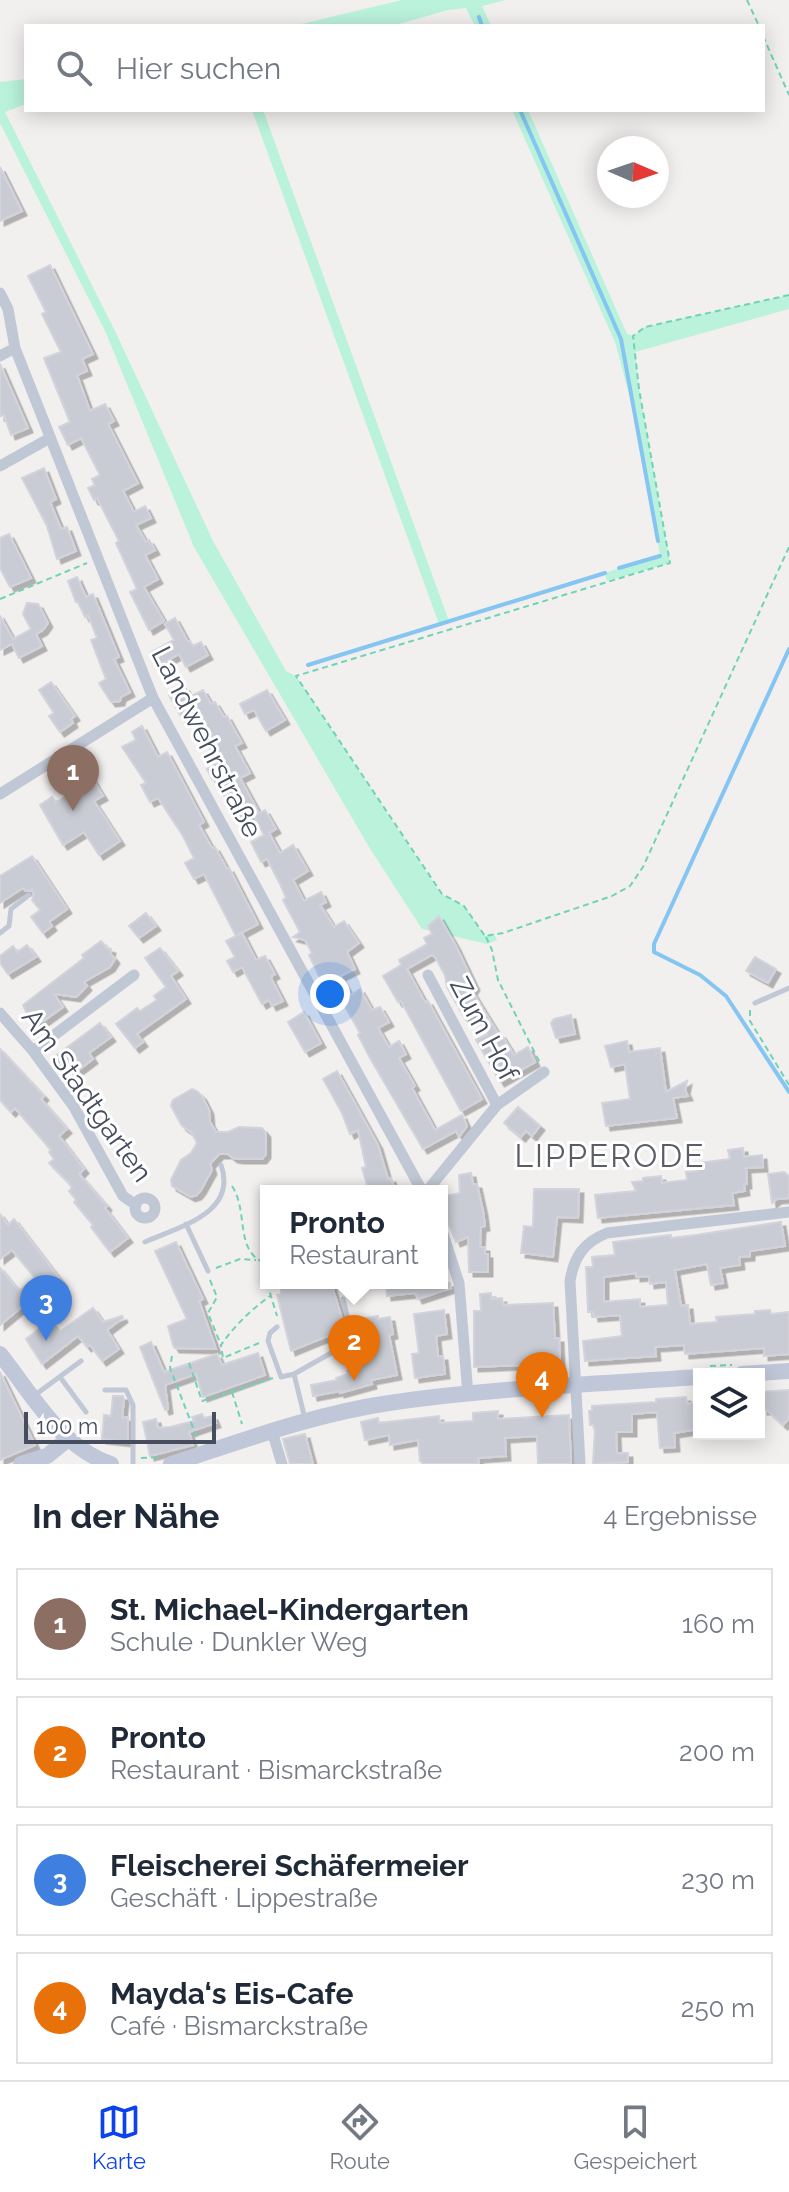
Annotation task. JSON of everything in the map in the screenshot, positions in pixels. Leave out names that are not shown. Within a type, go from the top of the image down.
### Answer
[{"type":"main road","points":[[0,1354],[67,1440],[86,1454],[111,1464]]},
{"type":"main road","points":[[765,1373],[789,1371]]},
{"type":"main road","points":[[170,1460],[203,1454],[272,1431],[388,1403],[693,1377]]},
{"type":"main road","points":[[21,1464],[47,1456],[67,1440]]},
{"type":"street","name":"Landwehrstraße","points":[[0,293],[8,309],[15,348],[153,698],[421,1185]]},
{"type":"street","points":[[0,356],[15,348]]},
{"type":"street","points":[[0,466],[50,438]]},
{"type":"street","points":[[0,794],[153,698]]},
{"type":"street","points":[[33,1051],[134,975]]},
{"type":"street","name":"Zum Hof","points":[[428,975],[497,1105]]},
{"type":"street","name":"Am Stadtgarten","points":[[0,1013],[33,1051],[74,1107],[123,1196],[136,1205]]},
{"type":"street","name":"Zum Hof","points":[[429,1185],[497,1105],[544,1072]]},
{"type":"street","points":[[580,1464],[570,1281],[572,1266],[586,1244],[607,1233],[789,1212]]},
{"type":"street","points":[[448,1249],[459,1283],[468,1395]]},
{"type":"street","points":[[272,1431],[282,1464]]},
{"type":"lane","points":[[0,933],[9,926],[11,909],[29,895]]},
{"type":"lane","points":[[755,1003],[789,988]]},
{"type":"lane","points":[[145,1242],[209,1212],[217,1204],[226,1178],[221,1165]]},
{"type":"lane","points":[[186,1224],[208,1271]]},
{"type":"lane","points":[[277,1327],[270,1333],[268,1341],[281,1377],[294,1374],[347,1344],[351,1332],[343,1299]]},
{"type":"lane","points":[[34,1396],[81,1361]]},
{"type":"lane","points":[[294,1374],[306,1422]]},
{"type":"lane","points":[[60,1377],[86,1412]]},
{"type":"lane","points":[[105,1390],[123,1389],[129,1394],[134,1415],[132,1461]]},
{"type":"path","points":[[747,0],[758,24]]},
{"type":"path","points":[[765,41],[789,95]]},
{"type":"path","points":[[544,1072],[498,980],[492,950],[485,936],[464,906],[442,894],[296,676],[670,563],[639,389],[633,336],[645,327],[789,295]]},
{"type":"path","points":[[485,936],[503,933],[612,896],[630,886],[643,867],[789,547]]},
{"type":"path","points":[[0,599],[98,558]]},
{"type":"path","points":[[755,1003],[749,1011],[750,1021],[789,1085]]},
{"type":"path","points":[[226,1178],[235,1189],[246,1248],[256,1260]]},
{"type":"path","points":[[260,1261],[240,1259],[208,1271],[217,1294],[208,1313],[223,1358],[268,1341]]},
{"type":"path","points":[[268,1289],[278,1320],[277,1327]]},
{"type":"path","points":[[221,1345],[249,1311],[270,1296]]},
{"type":"path","points":[[172,1356],[170,1368],[203,1454]]},
{"type":"path","points":[[189,1363],[202,1401],[281,1377]]},
{"type":"path","points":[[231,1391],[247,1440]]},
{"type":"path","points":[[132,1461],[170,1460]]},
{"type":"green space","points":[[402,0],[506,0],[482,6],[490,24],[474,24],[466,8],[399,24],[301,24]]},
{"type":"green space","points":[[24,79],[24,105],[5,112],[115,331],[213,541],[286,671],[296,676],[441,894],[464,906],[485,936],[494,934],[497,940],[487,944],[422,929],[369,847],[194,547],[106,333],[0,123],[0,82]]},
{"type":"green space","points":[[253,112],[264,112],[449,621],[439,624]]},
{"type":"green space","points":[[513,112],[529,112],[627,334],[633,336],[645,327],[789,295],[789,309],[635,352],[670,563],[607,581],[605,573],[660,555],[636,420],[615,342]]},
{"type":"building","points":[[0,167],[22,211],[0,221]]},
{"type":"building","points":[[50,265],[93,354],[82,359],[87,371],[77,375],[90,411],[105,404],[114,421],[108,424],[138,483],[123,491],[134,512],[145,506],[151,518],[136,525],[155,550],[145,555],[158,579],[144,587],[164,621],[149,630],[130,592],[137,589],[116,543],[119,541],[97,498],[94,500],[88,488],[95,485],[92,479],[100,475],[81,438],[68,445],[59,427],[70,422],[44,358],[61,352],[28,276]]},
{"type":"building","points":[[0,364],[28,428],[11,435],[4,415],[0,416]]},
{"type":"building","points":[[44,468],[56,499],[50,502],[61,529],[67,527],[76,551],[57,559],[47,526],[22,478]]},
{"type":"building","points":[[9,534],[31,578],[10,587],[0,568],[0,538]]},
{"type":"building","points":[[77,577],[86,597],[93,594],[119,657],[114,659],[130,692],[120,701],[111,702],[99,683],[106,679],[91,640],[97,638],[88,615],[85,617],[76,602],[68,581]]},
{"type":"building","points":[[27,603],[38,604],[48,623],[36,634],[42,646],[19,658],[12,644],[0,650],[0,616],[13,639],[31,629],[23,614]]},
{"type":"building","points":[[175,618],[188,642],[193,646],[201,642],[208,655],[186,667],[179,654],[157,666],[150,653],[174,640],[165,624]]},
{"type":"building","points":[[51,682],[75,716],[71,719],[73,723],[60,732],[49,716],[54,713],[39,690]]},
{"type":"building","points":[[185,687],[190,697],[203,690],[211,704],[215,702],[224,717],[227,716],[242,743],[235,746],[250,773],[240,778],[258,811],[238,822],[207,769],[218,763],[194,714],[183,720],[169,695]]},
{"type":"building","points":[[267,690],[285,720],[266,731],[254,710],[245,714],[240,704]]},
{"type":"building","points":[[142,726],[158,757],[167,752],[204,822],[199,825],[212,848],[215,847],[229,868],[258,924],[236,936],[204,874],[194,879],[185,863],[194,858],[183,836],[158,798],[150,802],[141,785],[146,783],[122,747],[136,740],[132,732]]},
{"type":"building","points":[[92,778],[103,796],[94,801],[120,841],[99,855],[84,832],[63,845],[40,805],[52,797],[56,803]]},
{"type":"building","points":[[265,810],[276,829],[269,833],[280,853],[293,845],[308,871],[293,880],[304,901],[321,892],[326,902],[320,905],[334,927],[344,921],[359,943],[347,952],[355,969],[340,976],[351,995],[360,989],[372,1010],[380,1007],[389,1022],[378,1028],[389,1047],[399,1041],[406,1054],[399,1058],[435,1130],[462,1115],[467,1126],[459,1137],[456,1131],[423,1149],[370,1058],[339,996],[334,998],[319,976],[305,940],[293,937],[300,932],[283,900],[286,898],[280,884],[267,859],[261,862],[251,842],[264,835],[254,816]]},
{"type":"building","points":[[32,856],[67,909],[49,922],[52,926],[43,933],[31,917],[40,910],[32,900],[32,890],[23,888],[0,903],[0,876]]},
{"type":"building","points":[[146,913],[156,926],[139,938],[129,926]]},
{"type":"building","points":[[439,916],[475,986],[472,991],[499,1035],[514,1055],[528,1047],[535,1062],[500,1082],[476,1040],[487,1034],[476,1014],[466,1020],[447,987],[445,975],[435,957],[432,955],[407,969],[482,1099],[461,1111],[401,1001],[398,1002],[383,976],[401,965],[399,960],[427,944],[424,938],[432,934],[428,926]]},
{"type":"building","points":[[242,933],[256,960],[265,956],[275,974],[271,976],[272,980],[283,1001],[272,1006],[269,1000],[262,1004],[242,967],[233,972],[227,961],[235,957],[226,941]]},
{"type":"building","points":[[101,941],[111,949],[110,953],[115,959],[110,967],[84,982],[87,986],[76,997],[54,994],[63,1007],[45,1020],[37,1023],[28,1016],[23,1005]]},
{"type":"building","points":[[27,945],[36,957],[8,974],[0,963],[0,956],[13,946],[17,952]]},
{"type":"building","points":[[160,948],[178,971],[171,976],[186,999],[137,1034],[143,1042],[135,1048],[116,1024],[137,1008],[140,1011],[157,1000],[154,996],[166,987],[145,958]]},
{"type":"building","points":[[755,957],[776,969],[768,983],[746,971]]},
{"type":"building","points":[[304,1012],[321,1043],[305,1052],[288,1022]]},
{"type":"building","points":[[571,1015],[575,1034],[556,1038],[551,1023],[554,1019]]},
{"type":"building","points":[[100,1023],[111,1037],[89,1053],[93,1059],[73,1074],[66,1064],[61,1068],[53,1058]]},
{"type":"building","points":[[627,1041],[629,1052],[660,1048],[666,1092],[687,1081],[685,1090],[688,1096],[673,1098],[677,1118],[606,1126],[602,1103],[630,1099],[625,1064],[611,1067],[605,1046]]},
{"type":"building","points":[[0,1049],[44,1096],[41,1099],[67,1129],[59,1136],[84,1169],[79,1174],[107,1206],[105,1208],[128,1238],[110,1252],[74,1202],[76,1200],[69,1191],[72,1188],[68,1182],[49,1163],[54,1159],[49,1152],[51,1150],[15,1108],[11,1112],[0,1100]]},
{"type":"building","points":[[337,1071],[378,1145],[388,1179],[391,1178],[393,1185],[367,1185],[358,1130],[350,1134],[323,1079]]},
{"type":"building","points":[[192,1089],[202,1096],[216,1132],[228,1132],[239,1127],[262,1128],[266,1133],[266,1154],[262,1159],[239,1159],[219,1154],[210,1164],[212,1170],[201,1190],[191,1197],[172,1186],[171,1180],[181,1160],[191,1153],[197,1143],[192,1133],[182,1126],[171,1106],[173,1100]]},
{"type":"building","points":[[518,1107],[540,1126],[532,1136],[526,1131],[521,1137],[504,1123]]},
{"type":"building","points":[[743,1148],[744,1157],[762,1155],[763,1167],[746,1168],[745,1191],[732,1193],[734,1205],[598,1218],[595,1195],[636,1191],[632,1182],[643,1181],[643,1178],[661,1176],[662,1183],[687,1180],[686,1172],[698,1171],[697,1163],[730,1159],[728,1150]]},
{"type":"building","points":[[784,1172],[789,1176],[789,1198],[777,1199],[772,1203],[768,1174]]},
{"type":"building","points":[[471,1173],[473,1184],[477,1184],[485,1226],[481,1227],[480,1247],[485,1247],[485,1254],[488,1254],[488,1272],[469,1272],[468,1237],[456,1242],[448,1223],[448,1196],[460,1193],[459,1175]]},
{"type":"building","points":[[534,1189],[579,1189],[578,1218],[557,1217],[553,1257],[521,1253],[524,1226],[533,1227]]},
{"type":"building","points":[[0,1214],[8,1225],[14,1219],[63,1283],[34,1306],[29,1301],[0,1325],[0,1268],[19,1291],[35,1278],[12,1250],[0,1259]]},
{"type":"building","points":[[781,1222],[785,1246],[750,1251],[750,1256],[739,1257],[740,1265],[720,1268],[723,1283],[711,1285],[707,1264],[675,1270],[681,1306],[688,1305],[690,1324],[717,1322],[716,1317],[755,1314],[755,1311],[770,1310],[771,1314],[789,1312],[789,1354],[764,1356],[764,1348],[685,1354],[684,1345],[655,1347],[656,1356],[585,1361],[583,1341],[622,1336],[620,1315],[594,1317],[593,1312],[588,1312],[586,1267],[593,1267],[592,1257],[615,1255],[613,1242],[696,1235]],"holes":[[[636,1273],[636,1277],[649,1276],[650,1284],[666,1282],[668,1305],[640,1307],[640,1299],[604,1302],[604,1277]]]},
{"type":"building","points":[[176,1242],[203,1299],[199,1301],[216,1349],[175,1348],[173,1345],[168,1326],[187,1319],[155,1251]]},
{"type":"building","points":[[281,1289],[333,1289],[345,1329],[291,1351],[277,1295],[281,1294]]},
{"type":"building","points":[[386,1289],[448,1289],[418,1299],[415,1293],[387,1296]]},
{"type":"building","points":[[491,1293],[491,1299],[502,1298],[503,1305],[553,1303],[560,1363],[533,1364],[533,1367],[474,1367],[474,1311],[481,1311],[480,1294]]},
{"type":"building","points":[[93,1308],[103,1322],[122,1316],[107,1330],[119,1349],[102,1361],[90,1345],[87,1347],[78,1336],[42,1364],[26,1339],[50,1321],[59,1332]]},
{"type":"building","points":[[444,1310],[447,1334],[436,1336],[438,1356],[443,1356],[445,1374],[415,1378],[412,1354],[419,1353],[414,1314]]},
{"type":"building","points":[[378,1316],[378,1319],[390,1317],[393,1334],[389,1335],[397,1375],[371,1380],[372,1384],[340,1393],[313,1396],[311,1385],[337,1380],[348,1374],[347,1371],[360,1368],[359,1361],[367,1359],[360,1319]]},
{"type":"building","points":[[151,1342],[164,1372],[217,1354],[222,1365],[258,1353],[265,1375],[203,1397],[196,1374],[165,1385],[168,1409],[165,1410],[140,1347]]},
{"type":"building","points":[[0,1372],[35,1445],[0,1460]]},
{"type":"building","points":[[789,1390],[789,1418],[783,1425],[765,1410],[765,1392]]},
{"type":"building","points":[[113,1396],[123,1396],[124,1399],[122,1418],[128,1417],[128,1442],[102,1439],[104,1415],[111,1416]]},
{"type":"building","points":[[686,1397],[687,1404],[693,1403],[693,1430],[674,1433],[675,1447],[660,1448],[657,1412],[632,1414],[632,1432],[616,1432],[617,1453],[628,1453],[628,1462],[593,1464],[595,1430],[590,1425],[589,1411],[592,1411],[592,1406],[656,1402],[656,1399]]},
{"type":"building","points":[[498,1411],[498,1419],[569,1415],[571,1464],[538,1464],[537,1436],[505,1438],[506,1456],[478,1458],[479,1464],[424,1464],[420,1461],[418,1440],[390,1445],[389,1435],[365,1440],[361,1422],[378,1418],[379,1423],[439,1416],[440,1423],[473,1421],[473,1413]]},
{"type":"building","points":[[202,1414],[204,1418],[213,1416],[216,1423],[189,1432],[193,1445],[150,1456],[143,1422],[156,1419],[158,1428],[170,1427],[194,1421],[192,1417]]},
{"type":"building","points":[[305,1434],[313,1464],[290,1464],[283,1439]]},
{"type":"waterway","points":[[479,17],[481,24]]},
{"type":"waterway","points":[[521,112],[621,339],[658,541]]},
{"type":"waterway","points":[[619,568],[660,556]]},
{"type":"waterway","points":[[308,665],[605,573]]},
{"type":"waterway","points":[[789,649],[654,944],[654,952],[700,975],[726,996],[789,1092]]},
{"type":"place","name":"St. Michael-Kindergarten","points":[[73,811]]},
{"type":"place","name":"Fleischerei Schäfermeier","points":[[46,1341]]},
{"type":"place","name":"Pronto","points":[[354,1381]]},
{"type":"place","name":"Mayda‘s Eis-Cafe","points":[[542,1418]]},
{"type":"district","name":"LIPPERODE","points":[[610,1155]]}]
